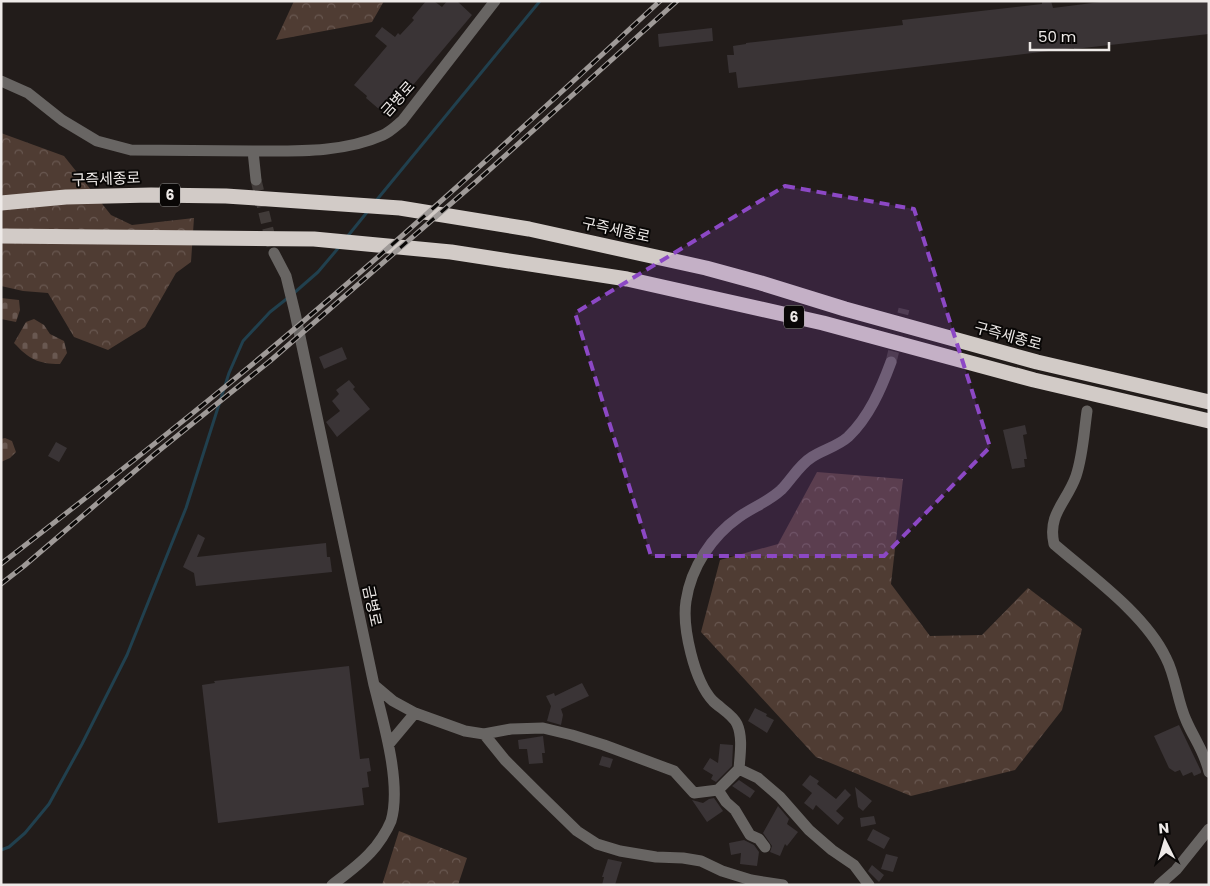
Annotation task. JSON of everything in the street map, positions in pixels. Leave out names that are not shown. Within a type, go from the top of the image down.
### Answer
[{"type":"highway","name":"구즉세종로","points":[[1,203],[150,194],[339,202],[400,208],[529,230],[706,268],[1037,362],[1209,402]]},
{"type":"highway","name":"6","points":[[1,236],[314,239],[374,243],[451,252],[627,279],[823,323],[1034,380],[1209,421]]},
{"type":"street","name":"금병로","points":[[1,81],[28,93],[62,120],[97,141],[132,150],[311,150],[354,145],[384,134],[402,122],[495,1]]},
{"type":"street","points":[[253,151],[256,180]]},
{"type":"street","name":"금병로","points":[[274,253],[286,276],[295,313],[374,685],[389,744],[394,794],[391,821],[382,837],[371,853],[332,885]]},
{"type":"street","points":[[374,685],[393,701],[414,713],[465,731],[484,734],[511,729],[543,728],[572,735],[674,771],[694,793],[718,790],[739,769],[740,732],[737,722],[712,700],[699,678],[691,653],[685,625],[686,600],[697,564],[725,528],[781,490],[810,458],[847,438],[862,420],[881,389],[891,362]]},
{"type":"street","points":[[1087,410],[1082,452],[1076,476],[1053,518],[1051,532],[1054,544],[1127,607],[1150,632],[1167,659],[1186,720],[1199,743],[1209,772]]},
{"type":"street","points":[[389,744],[414,713]]},
{"type":"street","points":[[484,734],[504,760],[547,802],[577,831],[597,844],[620,851],[656,857],[700,861],[722,871],[751,880],[782,885]]},
{"type":"street","points":[[739,769],[758,778],[780,797],[809,830],[832,850],[854,865],[869,885]]},
{"type":"street","points":[[718,790],[726,802],[735,810],[750,835],[759,839],[765,847]]},
{"type":"street","points":[[1159,885],[1176,870],[1209,829]]},
{"type":"highlighted area","points":[[785,186],[914,209],[990,447],[884,556],[651,556],[575,313]]},
{"type":"green space","points":[[294,1],[384,1],[372,22],[276,40]]},
{"type":"green space","points":[[1,133],[64,156],[111,215],[132,225],[194,218],[191,262],[176,273],[145,327],[108,350],[74,337],[48,293],[23,291],[1,286]]},
{"type":"green space","points":[[1,298],[19,300],[20,310],[16,322],[1,319]]},
{"type":"green space","points":[[34,319],[44,325],[50,334],[64,341],[67,353],[60,364],[40,362],[24,353],[14,343],[26,322]]},
{"type":"green space","points":[[5,438],[12,441],[16,452],[10,458],[1,462],[1,439]]},
{"type":"green space","points":[[817,472],[903,479],[891,584],[930,636],[982,635],[1028,588],[1082,629],[1062,710],[1015,770],[911,796],[816,757],[701,632],[720,560],[778,544]]},
{"type":"green space","points":[[399,831],[467,858],[458,885],[382,885]]},
{"type":"building","points":[[426,1],[434,1],[442,7],[447,1],[457,1],[472,15],[387,116],[354,85],[387,46],[375,36],[382,27],[395,37],[398,33],[400,35],[414,20],[412,18]]},
{"type":"building","points":[[1042,1],[1051,1],[1053,8],[1108,1],[1209,1],[1209,34],[738,88],[736,72],[729,73],[727,55],[734,55],[733,46],[746,43],[903,25],[902,20],[1042,4]]},
{"type":"building","points":[[712,28],[713,41],[659,47],[658,34]]},
{"type":"building","points":[[342,347],[347,359],[324,369],[319,357]]},
{"type":"building","points":[[349,380],[355,387],[353,389],[370,409],[337,437],[326,422],[340,411],[332,401],[339,394],[336,390]]},
{"type":"building","points":[[1025,425],[1027,434],[1023,435],[1027,459],[1024,459],[1025,467],[1012,469],[1003,430]]},
{"type":"building","points":[[56,442],[67,448],[59,462],[48,456]]},
{"type":"building","points":[[198,534],[205,538],[197,557],[326,543],[327,557],[330,557],[332,572],[196,586],[194,573],[183,567]]},
{"type":"building","points":[[349,666],[360,759],[369,758],[371,771],[367,772],[369,787],[362,788],[364,805],[218,823],[202,685],[215,683],[214,681]]},
{"type":"building","points":[[582,683],[589,696],[561,709],[563,715],[561,725],[547,721],[551,706],[546,696],[554,693],[555,696]]},
{"type":"building","points":[[755,708],[774,720],[767,733],[748,721]]},
{"type":"building","points":[[1179,725],[1201,771],[1201,773],[1194,776],[1192,772],[1183,776],[1180,770],[1175,772],[1169,768],[1154,736]]},
{"type":"building","points":[[543,736],[545,753],[542,753],[543,763],[529,764],[527,749],[519,749],[518,740]]},
{"type":"building","points":[[720,744],[733,745],[732,766],[716,782],[711,779],[713,775],[703,769],[710,758],[718,763]]},
{"type":"building","points":[[602,756],[613,759],[610,768],[599,765]]},
{"type":"building","points":[[810,775],[819,781],[817,784],[836,799],[845,789],[851,795],[836,811],[844,818],[838,825],[816,805],[813,810],[804,803],[812,793],[802,785]]},
{"type":"building","points":[[739,780],[755,791],[750,798],[732,786]]},
{"type":"building","points":[[855,787],[872,801],[863,811],[858,807]]},
{"type":"building","points":[[714,798],[723,811],[707,822],[692,800],[703,803]]},
{"type":"building","points":[[778,806],[789,819],[787,824],[798,832],[787,846],[785,844],[780,856],[770,852],[772,846],[763,833]]},
{"type":"building","points":[[874,816],[876,824],[861,827],[860,818]]},
{"type":"building","points":[[873,829],[890,838],[884,849],[867,840]]},
{"type":"building","points":[[744,840],[754,845],[759,852],[757,866],[740,864],[741,853],[731,855],[729,843]]},
{"type":"building","points":[[886,854],[898,857],[893,872],[881,869]]},
{"type":"building","points":[[608,859],[622,862],[615,885],[602,885],[604,877],[602,877]]},
{"type":"building","points":[[872,865],[884,875],[879,882],[868,871]]},
{"type":"waterway","points":[[375,202],[540,1]]},
{"type":"waterway","points":[[347,237],[368,211]]},
{"type":"waterway","points":[[294,293],[318,272],[340,246]]},
{"type":"waterway","points":[[1,850],[9,847],[25,833],[49,804],[82,744],[127,655],[186,508],[229,373],[243,341],[270,312],[289,297]]},
{"type":"tunnel","points":[[256,180],[272,246]]},
{"type":"tunnel","points":[[891,362],[904,309]]},
{"type":"railway","points":[[1,564],[202,405],[320,307],[492,156],[660,1]]},
{"type":"railway","points":[[1,584],[156,453],[270,361],[477,181],[677,1]]}]
